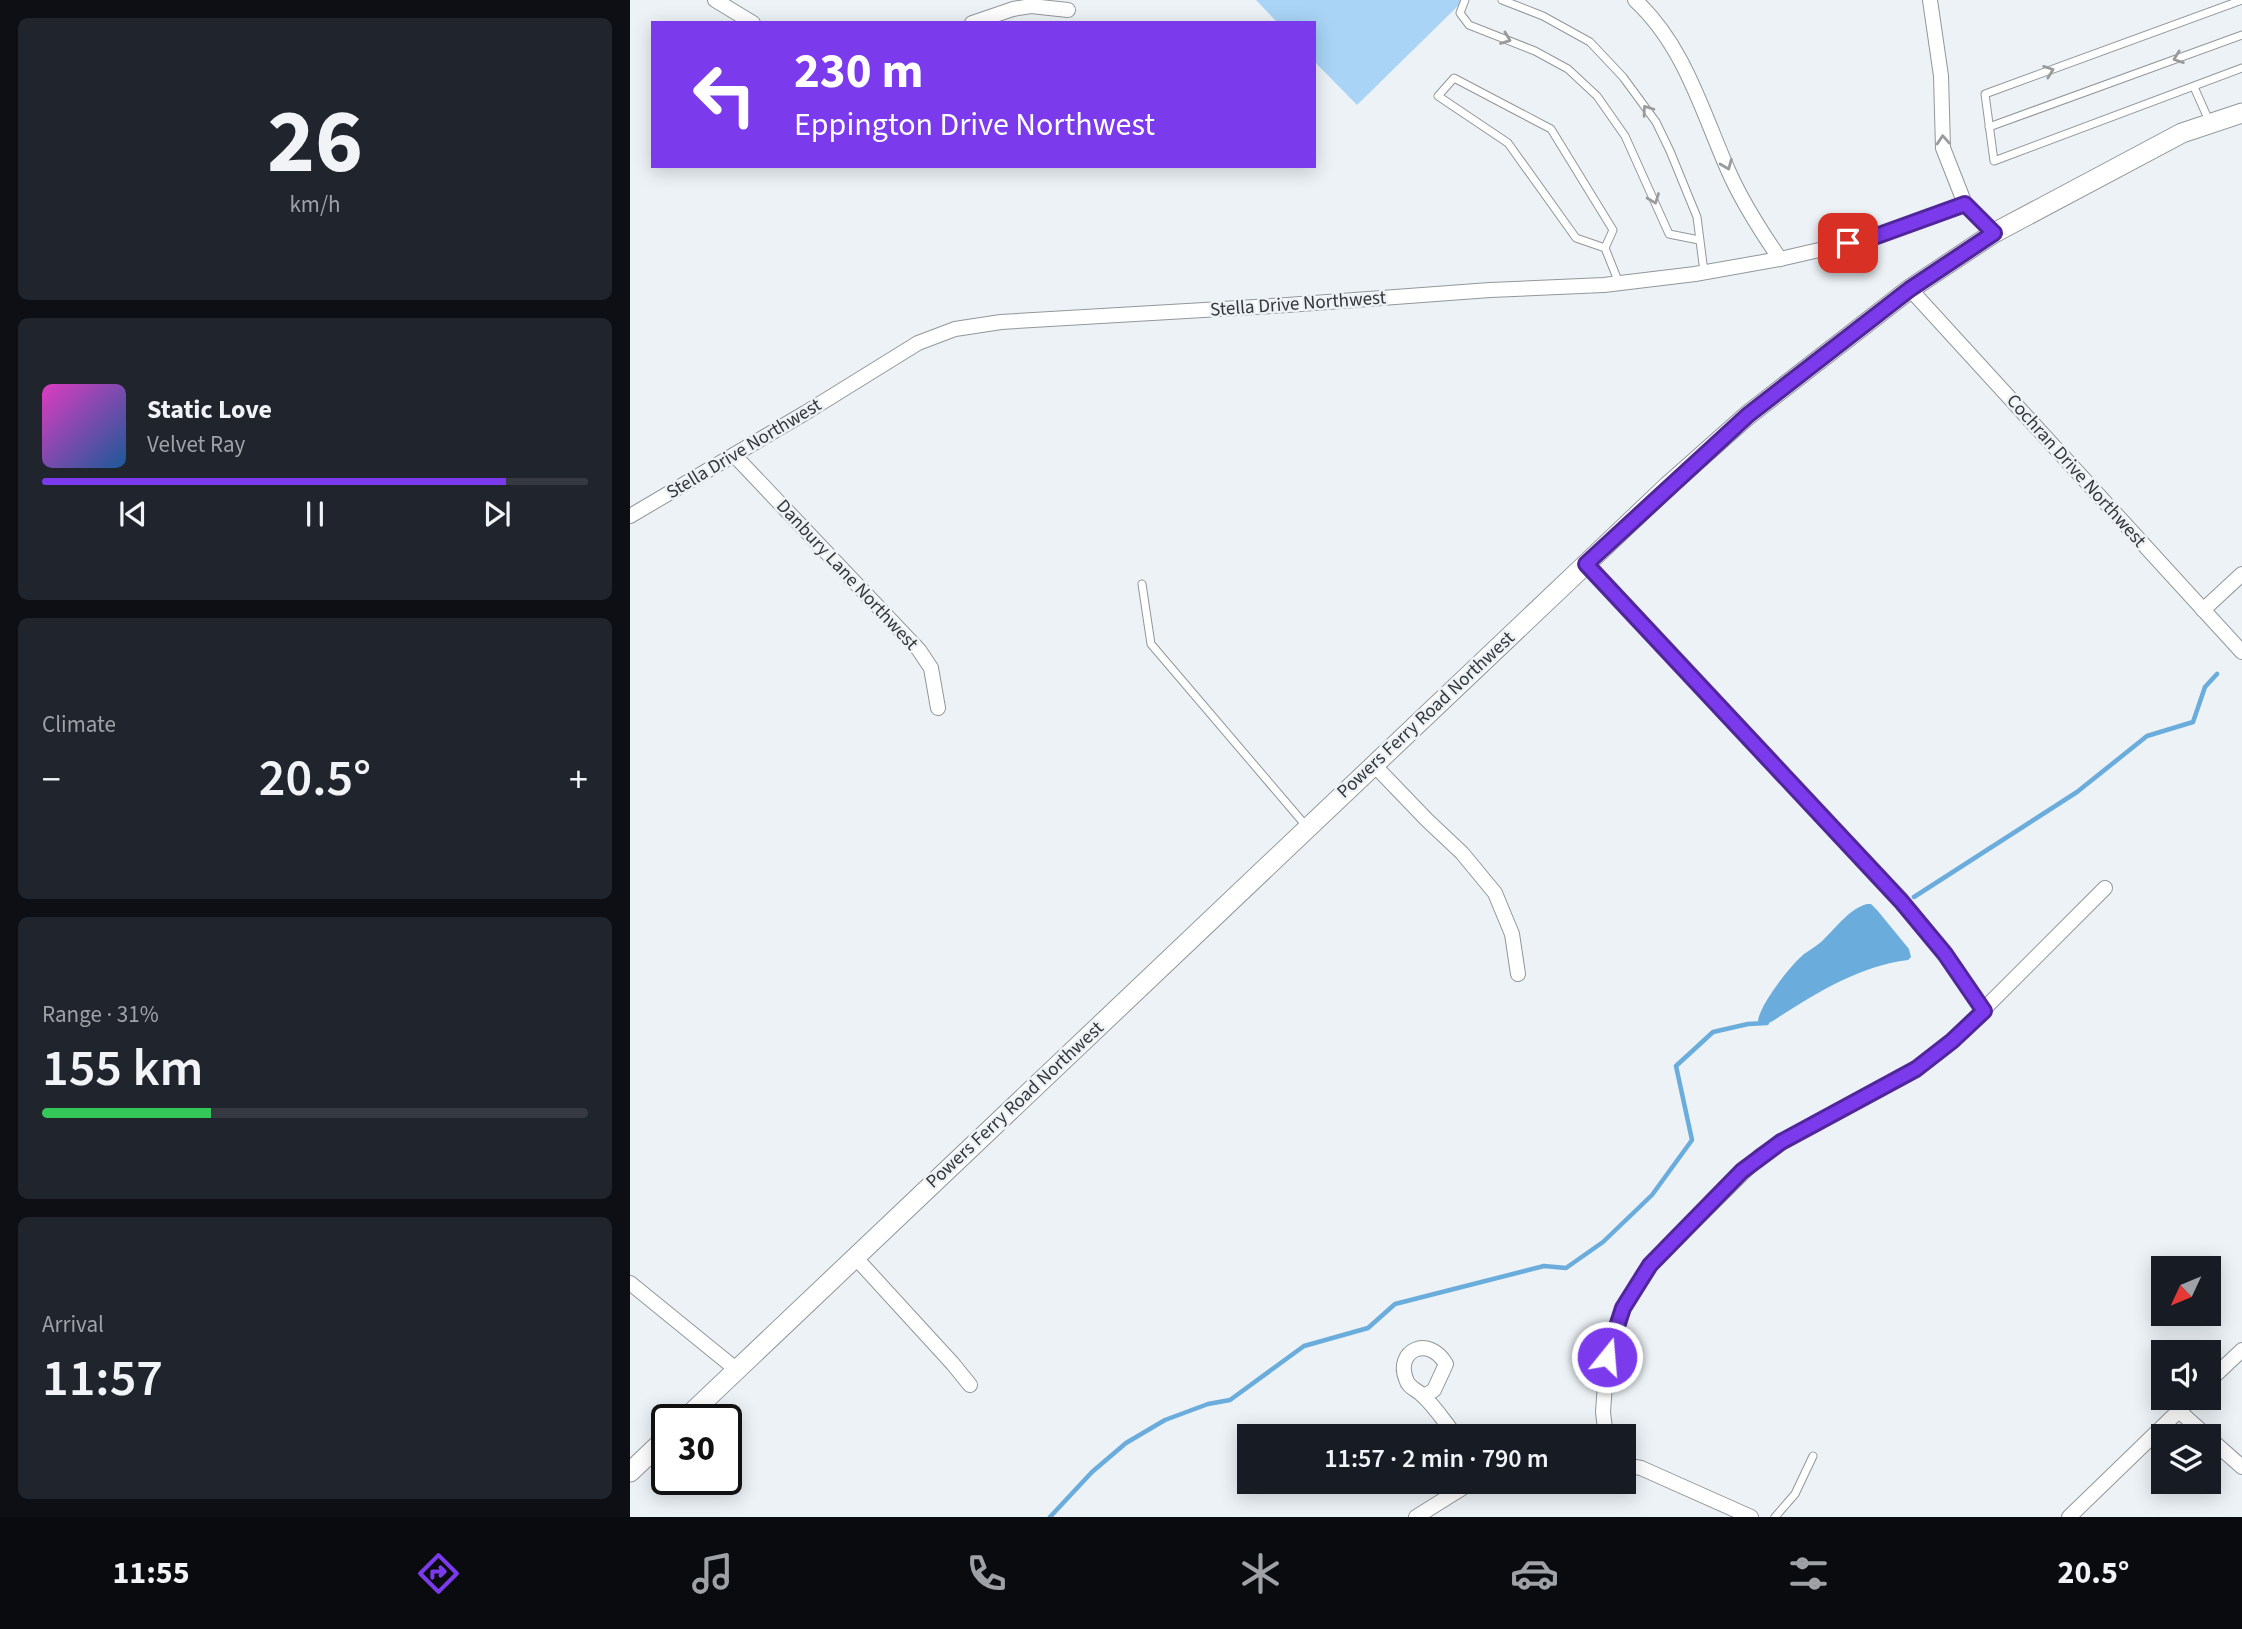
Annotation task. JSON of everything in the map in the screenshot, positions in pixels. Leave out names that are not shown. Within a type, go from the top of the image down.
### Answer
[{"type":"street","points":[[715,0],[733,8],[750,21]]},
{"type":"street","points":[[1635,0],[1664,33],[1687,72],[1709,118],[1740,196],[1780,259]]},
{"type":"street","points":[[1930,0],[1941,76],[1943,148],[1965,204],[1994,233]]},
{"type":"street","points":[[978,21],[1031,6],[1068,10]]},
{"type":"street","name":"Powers Ferry Road Northwest","points":[[701,1404],[1586,564],[1748,415],[1910,289],[1994,233],[2182,133],[2242,113]]},
{"type":"street","name":"Stella Drive Northwest","points":[[630,516],[918,342],[955,329],[1002,322],[1619,283],[1780,259],[1871,238],[1965,204]]},
{"type":"street","name":"Cochran Drive Northwest","points":[[1910,289],[2242,652]]},
{"type":"street","name":"Danbury Lane Northwest","points":[[734,455],[919,650],[931,668],[938,708]]},
{"type":"street","points":[[1586,564],[1901,901],[1945,954],[1984,1011]]},
{"type":"street","points":[[2203,610],[2242,574]]},
{"type":"street","points":[[1374,765],[1462,853],[1495,893],[1512,934],[1518,974]]},
{"type":"street","points":[[1604,1424],[1607,1357],[1623,1308],[1650,1265],[1760,1156],[1916,1069],[1952,1041],[2105,888]]},
{"type":"street","points":[[855,1256],[970,1385]]},
{"type":"street","points":[[630,1283],[737,1370]]},
{"type":"street","points":[[2221,1370],[2242,1350]]},
{"type":"street","points":[[1424,1396],[1447,1424]]},
{"type":"street","points":[[2069,1517],[2179,1411],[2194,1424]]},
{"type":"street","points":[[2221,1448],[2242,1467]]},
{"type":"street","points":[[630,1472],[651,1452]]},
{"type":"street","points":[[1636,1467],[1751,1517]]},
{"type":"street","points":[[1416,1517],[1453,1494]]},
{"type":"lane","points":[[1465,0],[1460,13],[1469,25],[1568,69],[1597,96],[1625,136],[1644,173],[1669,234],[1699,240]]},
{"type":"lane","points":[[1502,0],[1543,16],[1590,42],[1623,76],[1656,122],[1670,150],[1697,217],[1704,272]]},
{"type":"lane","points":[[2242,1],[1984,94],[1994,162],[2242,68]]},
{"type":"lane","points":[[1989,127],[2242,35]]},
{"type":"lane","points":[[1605,248],[1576,238],[1508,143],[1438,96],[1454,78],[1551,129],[1613,230],[1605,248],[1619,283]]},
{"type":"lane","points":[[2194,87],[2211,123]]},
{"type":"lane","points":[[1142,584],[1151,644],[1308,827]]},
{"type":"lane","points":[[1775,1517],[1795,1494],[1813,1456]]},
{"type":"shaded area","points":[[1256,0],[1464,0],[1357,105],[1316,63],[1316,21],[1276,21]]},
{"type":"shaded area","points":[[1867,904],[1877,910],[1909,949],[1911,957],[1871,968],[1836,983],[1771,1022],[1763,1024],[1758,1021],[1770,995],[1798,960],[1820,943],[1849,914]]},
{"type":"waterway","points":[[1914,897],[2077,792],[2147,736],[2193,722],[2205,687],[2217,674]]},
{"type":"waterway","points":[[1050,1517],[1092,1472],[1126,1443],[1165,1420],[1208,1404],[1230,1400],[1304,1346],[1368,1328],[1395,1304],[1544,1266],[1566,1268],[1603,1242],[1652,1195],[1692,1140],[1676,1066],[1713,1032],[1748,1024],[1767,1023]]},
{"type":"route","points":[[1607,1357],[1623,1308],[1650,1265],[1742,1171],[1781,1142],[1916,1069],[1984,1011],[1945,954],[1901,901],[1586,564],[1748,415],[1910,289],[1994,233],[1965,204],[1871,238],[1848,243]]}]
